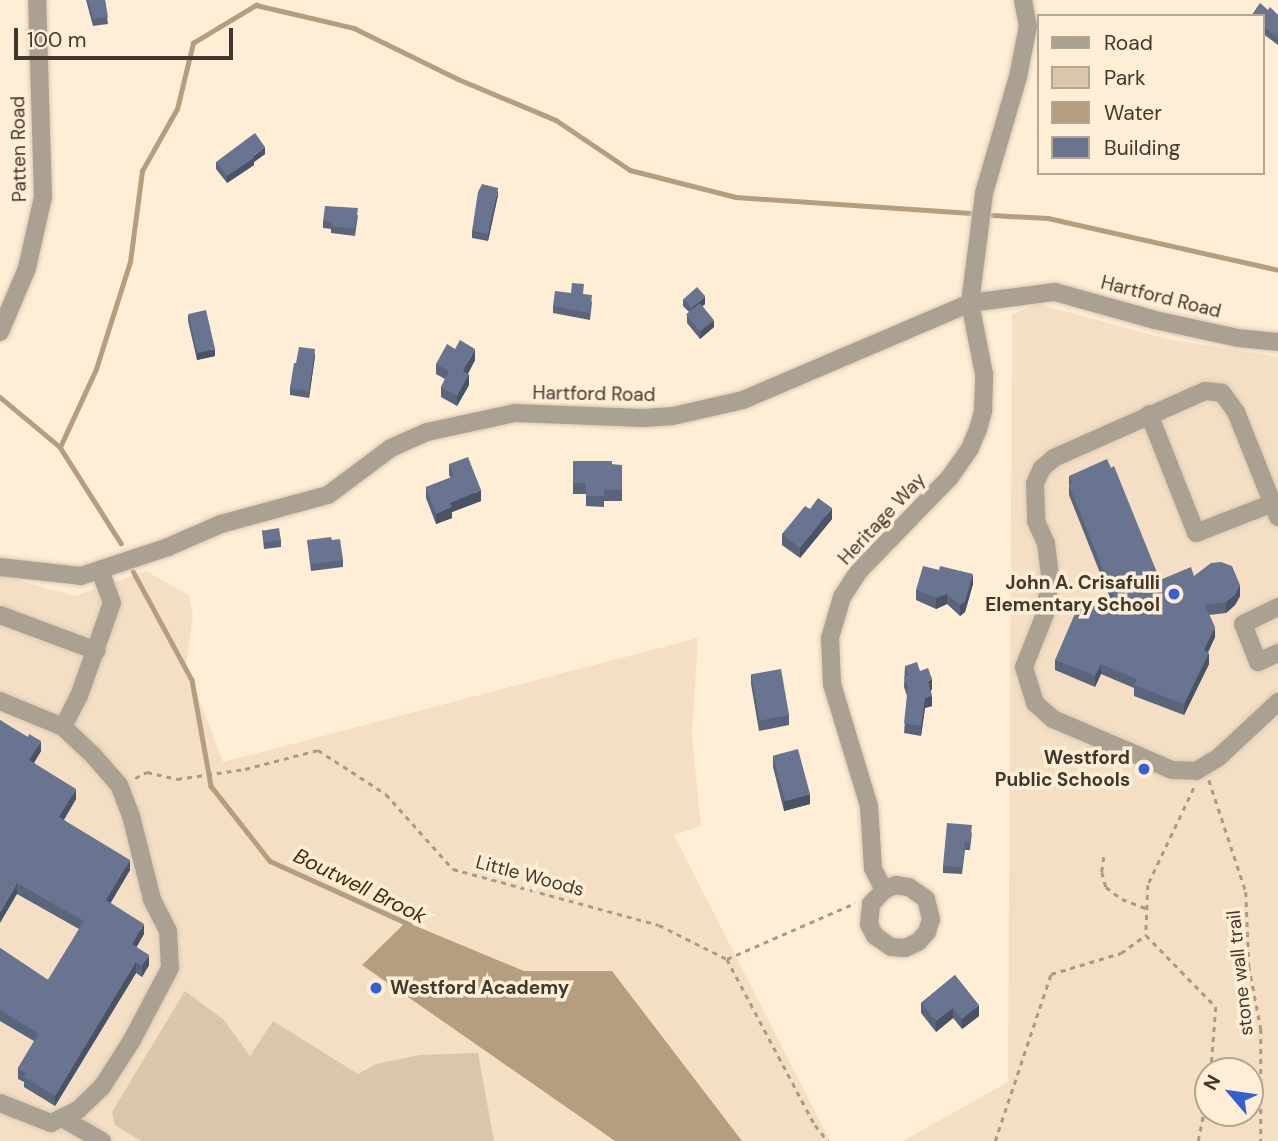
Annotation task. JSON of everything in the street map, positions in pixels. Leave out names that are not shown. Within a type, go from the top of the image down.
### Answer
[{"type":"street","name":"Patten Road","points":[[0,332],[27,268],[43,197],[37,0]]},
{"type":"street","name":"Heritage Way","points":[[881,892],[873,868],[869,806],[832,684],[830,638],[842,597],[859,571],[950,477],[978,429],[984,374],[970,303],[984,193],[1018,77],[1028,26],[1023,0]]},
{"type":"street","name":"Hartford Road","points":[[0,567],[57,576],[81,576],[100,570],[168,547],[221,524],[328,495],[391,447],[427,432],[515,414],[643,418],[673,416],[743,401],[970,303],[1055,292],[1156,320],[1238,338],[1278,342]]},
{"type":"street","points":[[1141,419],[1196,533],[1275,510],[1236,412],[1222,393],[1205,391],[1141,419],[1054,458],[1042,468],[1034,497],[1036,521],[1046,543],[1050,575],[1049,596],[1024,667],[1035,703],[1053,719],[1172,770],[1196,771],[1219,757],[1278,702]]},
{"type":"street","points":[[63,727],[97,650],[112,603],[100,570]]},
{"type":"street","points":[[1278,607],[1243,624],[1258,662],[1278,653]]},
{"type":"street","points":[[0,615],[97,650]]},
{"type":"street","points":[[0,701],[63,727],[95,757],[119,785],[131,816],[137,851],[152,899],[168,931],[170,968],[132,1040],[102,1087],[78,1110],[51,1123],[0,1102]]},
{"type":"street","points":[[62,1118],[102,1141]]},
{"type":"path","name":"Little Woods","points":[[119,785],[147,772],[177,779],[245,769],[318,750],[386,794],[453,869],[659,925],[727,959]]},
{"type":"path","points":[[1205,766],[1148,886],[1146,935],[1216,1007],[1213,1057]]},
{"type":"path","name":"stone wall trail","points":[[1205,766],[1246,892],[1250,966],[1261,1029],[1261,1141]]},
{"type":"path","points":[[1104,857],[1102,872],[1106,887],[1122,899],[1148,909]]},
{"type":"path","points":[[828,1141],[815,1125],[727,959],[881,892]]},
{"type":"path","points":[[995,1141],[1051,974],[1121,953],[1146,935]]},
{"type":"shaded area","name":"Westford Public Schools","points":[[1038,304],[1167,339],[1278,357],[1278,1141],[903,1141],[1008,1082],[1012,314]]},
{"type":"shaded area","name":"Westford Academy","points":[[146,571],[189,595],[193,616],[186,664],[223,762],[698,638],[692,735],[701,826],[674,835],[830,1141],[0,1141],[0,575],[75,596]]},
{"type":"green space","points":[[185,991],[224,1020],[250,1056],[273,1021],[358,1074],[376,1064],[420,1055],[478,1053],[494,1141],[141,1141],[115,1125],[112,1112]]},
{"type":"water","points":[[406,922],[524,971],[612,971],[742,1141],[615,1141],[362,965]]},
{"type":"building","points":[[88,0],[105,0],[108,17],[93,19]]},
{"type":"building","points":[[1260,3],[1268,10],[1270,7],[1278,15],[1278,38],[1264,28],[1264,14],[1252,14]]},
{"type":"building","points":[[255,133],[265,147],[227,176],[216,162]]},
{"type":"building","points":[[482,184],[498,188],[488,234],[472,231],[478,192]]},
{"type":"building","points":[[325,206],[358,208],[355,229],[331,226],[332,222],[323,221]]},
{"type":"building","points":[[572,283],[584,284],[583,294],[592,295],[590,313],[553,306],[555,291],[571,293]]},
{"type":"building","points":[[697,287],[705,296],[692,308],[684,299]]},
{"type":"building","points":[[700,303],[714,320],[700,331],[686,314]]},
{"type":"building","points":[[206,310],[215,349],[197,353],[188,314]]},
{"type":"building","points":[[460,340],[475,349],[463,371],[469,374],[457,396],[441,387],[449,371],[436,364],[447,344],[455,349]]},
{"type":"building","points":[[299,347],[315,349],[309,391],[290,388]]},
{"type":"building","points":[[468,457],[481,490],[450,503],[452,507],[436,514],[426,487],[454,476],[449,464]]},
{"type":"building","name":"John A. Crisafulli Elementary School","points":[[1107,459],[1111,468],[1114,466],[1160,580],[1191,567],[1194,576],[1211,563],[1221,562],[1232,566],[1240,585],[1235,595],[1226,602],[1205,605],[1215,627],[1204,650],[1209,653],[1184,704],[1134,685],[1137,679],[1101,664],[1095,676],[1055,660],[1082,597],[1121,615],[1069,485],[1072,483],[1069,476]]},
{"type":"building","points":[[573,461],[612,461],[612,465],[622,465],[622,490],[604,490],[604,496],[586,496],[586,483],[573,483]]},
{"type":"building","points":[[818,498],[832,508],[800,548],[782,534],[805,506],[810,509]]},
{"type":"building","points":[[279,528],[281,540],[264,543],[262,531]]},
{"type":"building","points":[[331,537],[332,540],[340,539],[343,560],[311,564],[307,540]]},
{"type":"building","points":[[923,566],[939,570],[940,566],[973,574],[965,602],[960,605],[947,594],[936,598],[916,590]]},
{"type":"building","points":[[917,662],[920,671],[928,668],[932,679],[928,681],[932,696],[925,698],[921,726],[904,723],[908,687],[904,677],[908,675],[905,666]]},
{"type":"building","points":[[781,669],[789,715],[760,720],[751,674]]},
{"type":"building","points":[[0,720],[28,737],[29,734],[41,741],[29,760],[76,789],[59,817],[130,860],[106,900],[144,924],[132,944],[149,955],[142,966],[136,962],[55,1096],[24,1077],[26,1073],[18,1068],[39,1034],[0,1010],[0,948],[48,980],[84,921],[17,883],[0,912]]},
{"type":"building","points":[[798,749],[810,794],[785,801],[773,756]]},
{"type":"building","points":[[947,823],[972,825],[970,843],[965,842],[962,867],[943,866]]},
{"type":"building","points":[[955,975],[979,1005],[962,1019],[953,1008],[936,1021],[921,1003]]},
{"type":"waterway","points":[[60,447],[96,369],[130,262],[142,171],[177,109],[193,43],[256,5],[354,28],[458,79],[556,120],[630,170],[736,197],[970,213]]},
{"type":"waterway","points":[[992,215],[1048,218],[1278,270]]},
{"type":"waterway","name":"Boutwell Brook","points":[[0,397],[60,447],[121,543]]},
{"type":"waterway","name":"Boutwell Brook","points":[[133,571],[192,680],[211,786],[270,861],[409,924]]},
{"type":"place","name":"John A. Crisafulli Elementary School","points":[[1174,594]]},
{"type":"place","name":"Westford Public Schools","points":[[1144,769]]},
{"type":"place","name":"Westford Academy","points":[[376,988]]}]
